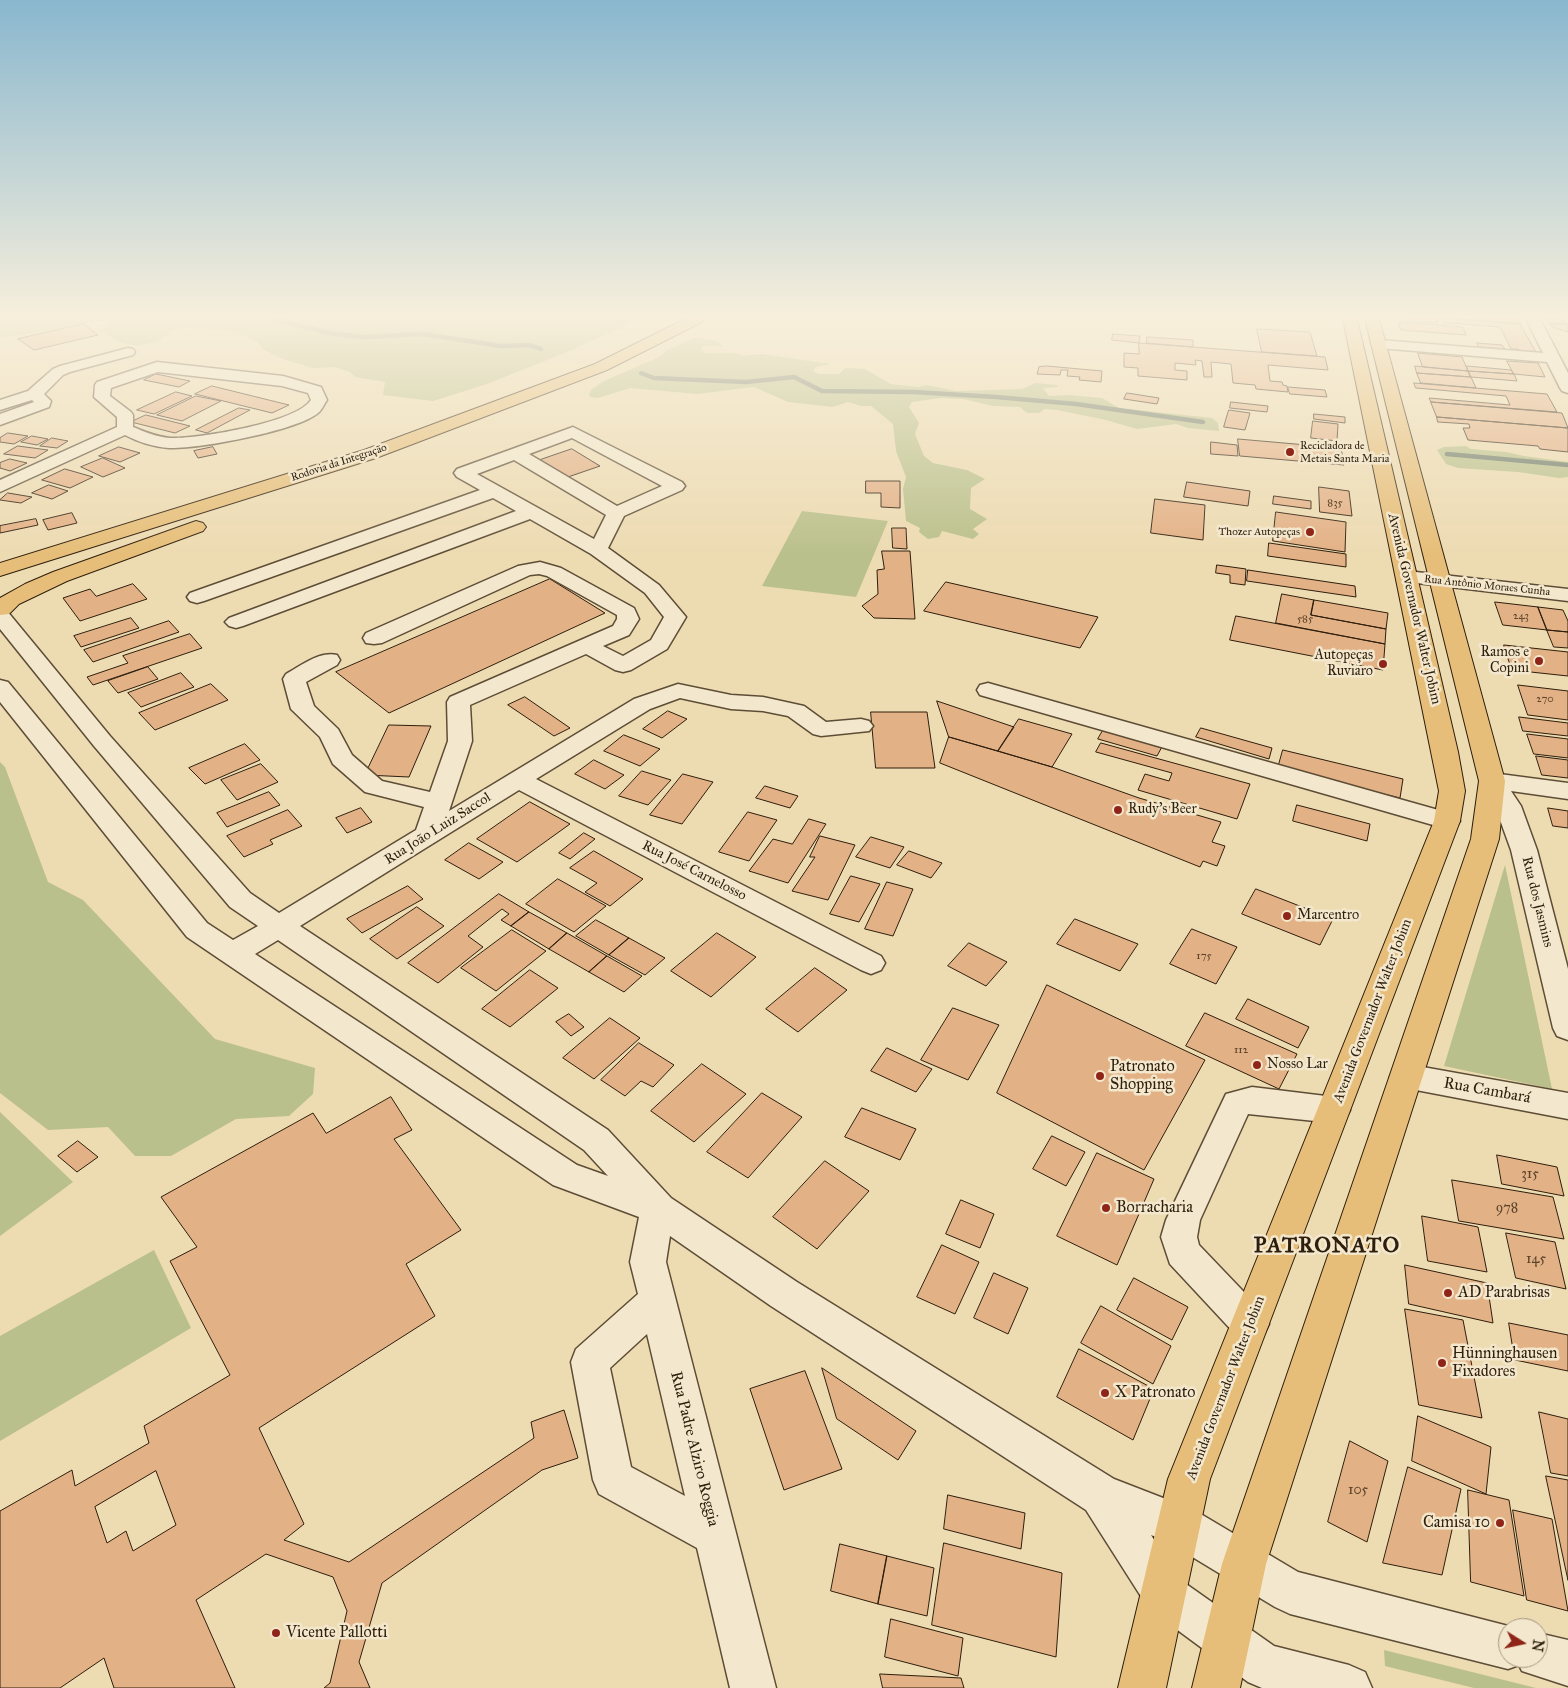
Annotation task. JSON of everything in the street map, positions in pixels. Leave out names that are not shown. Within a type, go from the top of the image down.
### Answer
[{"type":"main road","name":"Rodovia da Integração","points":[[0,565],[396,432],[481,398]]},
{"type":"main road","name":"Rodovia da Integração","points":[[0,565],[370,454],[519,398]]},
{"type":"main road","points":[[0,608],[3,604],[27,590],[76,569],[412,452],[546,398]]},
{"type":"main road","name":"Avenida Governador Walter Jobim","points":[[1142,1688],[1189,1479],[1447,822],[1452,791],[1445,752],[1367,398]]},
{"type":"main road","points":[[1216,1688],[1244,1564],[1485,839],[1492,781],[1393,398]]},
{"type":"main road","points":[[1404,563],[1433,552]]},
{"type":"street","points":[[0,405],[22,398]]},
{"type":"street","points":[[0,420],[43,404],[43,401],[39,398]]},
{"type":"street","points":[[103,398],[125,415],[124,429]]},
{"type":"street","points":[[124,429],[148,440],[170,443],[191,442],[266,428],[289,421],[314,409],[319,400],[318,398]]},
{"type":"street","points":[[0,487],[124,429]]},
{"type":"street","points":[[586,645],[623,665],[659,644],[675,617],[652,589],[598,550],[463,473],[573,432],[676,486],[616,513],[598,550]]},
{"type":"street","points":[[516,454],[616,513]]},
{"type":"street","points":[[196,597],[494,491]]},
{"type":"street","points":[[236,622],[531,512]]},
{"type":"street","name":"Rua Antônio Moraes Cunha","points":[[1404,563],[1440,581],[1568,595]]},
{"type":"street","points":[[374,638],[525,570],[540,568],[554,572],[626,612],[628,619],[621,630],[458,702],[460,741],[427,836]]},
{"type":"street","points":[[0,608],[0,615],[102,741],[240,900],[596,1140],[659,1209],[784,1294],[1101,1495],[1180,1525],[1290,1592],[1498,1644]]},
{"type":"street","points":[[329,660],[294,679],[303,709],[330,734],[342,759],[374,787],[438,802]]},
{"type":"street","points":[[0,687],[197,930],[565,1176],[659,1209]]},
{"type":"street","points":[[988,690],[1447,822]]},
{"type":"street","name":"Rua João Luiz Saccol","points":[[233,954],[642,704],[678,691],[731,702],[763,704],[796,711],[821,728],[862,726]]},
{"type":"street","name":"Rua José Carnelosso","points":[[518,780],[871,963]]},
{"type":"street","points":[[1492,781],[1568,791]]},
{"type":"street","name":"Rua dos Jasmins","points":[[1492,781],[1508,806],[1517,826],[1568,1028]]},
{"type":"street","name":"Rua Cambará","points":[[1406,1077],[1568,1106]]},
{"type":"street","points":[[1250,1324],[1191,1264],[1183,1253],[1179,1237],[1183,1220],[1237,1103],[1252,1100],[1267,1101],[1334,1110]]},
{"type":"street","name":"Rua Padre Alziro Roggia","points":[[659,1209],[651,1240],[648,1262],[753,1688]]},
{"type":"street","points":[[658,1299],[590,1362],[613,1480],[716,1535]]},
{"type":"street","points":[[1101,1495],[1164,1594],[1264,1666],[1349,1688]]},
{"type":"street","points":[[1548,1658],[1568,1663]]},
{"type":"green space","points":[[406,398],[443,398],[433,401]]},
{"type":"green space","points":[[778,398],[1100,398],[1119,408],[1212,418],[1218,423],[1219,431],[1188,428],[1176,424],[1137,429],[1106,420],[1057,410],[1045,409],[1039,413],[1027,413],[1020,407],[993,406],[963,399],[940,398],[912,402],[909,407],[919,423],[915,434],[924,456],[933,463],[967,470],[985,479],[971,488],[970,509],[987,519],[973,529],[979,534],[973,539],[942,531],[939,537],[928,539],[919,532],[920,528],[906,521],[903,489],[906,477],[896,451],[893,424],[871,406],[861,406],[848,402],[833,407],[788,402]]},
{"type":"green space","points":[[1466,446],[1471,449],[1506,452],[1568,462],[1568,477],[1559,478],[1518,472],[1458,468],[1446,464],[1437,450],[1444,447]]},
{"type":"green space","points":[[802,511],[888,521],[856,597],[762,586]]},
{"type":"green space","points":[[0,762],[5,767],[48,882],[83,900],[215,1039],[315,1068],[313,1094],[289,1116],[236,1119],[171,1156],[135,1156],[108,1127],[48,1130],[0,1093]]},
{"type":"green space","points":[[1505,865],[1552,1089],[1444,1066]]},
{"type":"green space","points":[[0,1112],[73,1182],[0,1236]]},
{"type":"green space","points":[[154,1250],[191,1328],[0,1441],[0,1336]]},
{"type":"green space","points":[[1384,1650],[1536,1688],[1474,1688],[1385,1666]]},
{"type":"building","points":[[163,398],[188,398],[154,414],[137,410]]},
{"type":"building","points":[[192,398],[221,401],[182,421],[157,415]]},
{"type":"building","points":[[210,398],[260,398],[289,405],[272,413]]},
{"type":"building","points":[[1125,398],[1159,398],[1157,404]]},
{"type":"building","points":[[1429,398],[1510,405],[1507,398],[1549,398],[1557,412],[1431,402]]},
{"type":"building","points":[[1231,402],[1268,406],[1267,412],[1230,408]]},
{"type":"building","points":[[1431,402],[1562,413],[1568,428],[1437,417]]},
{"type":"building","points":[[239,408],[250,410],[207,433],[196,430]]},
{"type":"building","points":[[1229,410],[1250,413],[1245,430],[1224,427]]},
{"type":"building","points":[[1314,414],[1345,417],[1345,423],[1314,419]]},
{"type":"building","points":[[146,415],[190,426],[175,433],[131,422]]},
{"type":"building","points":[[1437,417],[1568,428],[1568,452],[1540,449],[1538,446],[1468,440],[1463,428],[1470,428],[1469,424],[1438,422]]},
{"type":"building","points":[[1313,421],[1338,424],[1337,441],[1311,438]]},
{"type":"building","points":[[8,433],[28,436],[14,444],[0,442],[0,438]]},
{"type":"building","points":[[32,436],[48,439],[37,445],[21,442]]},
{"type":"building","points":[[52,438],[68,441],[57,448],[40,446]]},
{"type":"building","name":"Recicladora de Metais Santa Maria","points":[[1238,439],[1341,448],[1344,465],[1240,456]]},
{"type":"building","points":[[1211,442],[1237,445],[1238,456],[1211,454]]},
{"type":"building","points":[[18,446],[48,450],[35,458],[4,454]]},
{"type":"building","points":[[119,447],[140,453],[120,462],[99,456]]},
{"type":"building","points":[[213,447],[217,454],[198,458],[194,451]]},
{"type":"building","points":[[572,449],[600,466],[568,477],[540,460]]},
{"type":"building","points":[[103,458],[125,468],[103,477],[81,467]]},
{"type":"building","points":[[10,459],[27,463],[10,471],[0,468],[0,463]]},
{"type":"building","points":[[65,469],[93,477],[70,488],[42,480]]},
{"type":"building","points":[[866,481],[900,481],[900,508],[881,507],[881,493],[866,493]]},
{"type":"building","points":[[1187,482],[1250,491],[1248,506],[1184,497]]},
{"type":"building","points":[[49,485],[68,491],[52,499],[32,493]]},
{"type":"building","points":[[1319,487],[1349,491],[1352,516],[1320,512]]},
{"type":"building","points":[[8,493],[32,497],[21,503],[0,500]]},
{"type":"building","points":[[1274,496],[1311,501],[1311,509],[1273,504]]},
{"type":"building","points":[[1155,499],[1205,505],[1203,540],[1151,533]]},
{"type":"building","name":"Thozer Autopeças","points":[[1276,512],[1346,522],[1345,552],[1273,541]]},
{"type":"building","points":[[72,513],[77,523],[48,530],[43,520]]},
{"type":"building","points":[[36,519],[38,525],[0,533],[0,526]]},
{"type":"building","points":[[892,528],[906,528],[907,549],[893,548]]},
{"type":"building","points":[[1269,543],[1346,554],[1346,567],[1268,556]]},
{"type":"building","points":[[882,551],[910,551],[915,619],[874,618],[862,606],[878,594],[877,570],[884,569]]},
{"type":"building","points":[[1217,565],[1246,569],[1245,585],[1230,583],[1230,575],[1216,573]]},
{"type":"building","points":[[1248,570],[1355,586],[1356,597],[1247,581]]},
{"type":"building","points":[[550,579],[605,613],[389,713],[336,672]]},
{"type":"building","points":[[946,582],[1098,617],[1080,648],[924,611]]},
{"type":"building","points":[[133,584],[147,599],[80,621],[63,598],[90,589],[96,596]]},
{"type":"building","points":[[1282,594],[1314,600],[1311,615],[1386,629],[1385,644],[1276,623]]},
{"type":"building","points":[[1314,600],[1388,613],[1386,629],[1311,615]]},
{"type":"building","points":[[1495,602],[1538,607],[1547,630],[1503,625]]},
{"type":"building","points":[[1538,607],[1563,610],[1568,621],[1568,632],[1547,630]]},
{"type":"building","points":[[1236,616],[1385,644],[1383,670],[1230,640]]},
{"type":"building","points":[[131,618],[139,628],[81,647],[74,636]]},
{"type":"building","points":[[169,621],[179,632],[93,662],[84,650]]},
{"type":"building","points":[[1547,630],[1568,632],[1568,648],[1554,647]]},
{"type":"building","points":[[190,634],[202,648],[93,685],[87,677],[128,663],[123,656]]},
{"type":"building","name":"Ramos e Copini","points":[[1504,645],[1568,652],[1568,676],[1512,670]]},
{"type":"building","points":[[148,667],[158,679],[118,693],[108,681]]},
{"type":"building","points":[[181,673],[194,687],[141,707],[128,693]]},
{"type":"building","points":[[211,684],[228,700],[155,730],[139,713]]},
{"type":"building","points":[[1518,685],[1568,691],[1568,720],[1528,715]]},
{"type":"building","points":[[525,697],[570,728],[554,736],[508,705]]},
{"type":"building","points":[[937,701],[1014,727],[998,751],[949,737]]},
{"type":"building","points":[[668,711],[687,719],[662,738],[643,729]]},
{"type":"building","points":[[871,712],[927,712],[935,768],[876,768]]},
{"type":"building","points":[[1519,717],[1568,723],[1568,736],[1523,731]]},
{"type":"building","points":[[1019,719],[1072,734],[1052,767],[998,751]]},
{"type":"building","points":[[389,725],[431,726],[409,777],[365,775]]},
{"type":"building","points":[[1105,727],[1164,743],[1157,756],[1098,739]]},
{"type":"building","points":[[1201,728],[1272,748],[1269,759],[1196,737]]},
{"type":"building","points":[[1527,734],[1568,739],[1568,758],[1534,754]]},
{"type":"building","points":[[624,735],[660,749],[640,766],[604,751]]},
{"type":"building","name":"Rudy's Beer","points":[[949,737],[1052,767],[1139,798],[1221,822],[1212,842],[1225,846],[1217,866],[1203,861],[1200,867],[940,763]]},
{"type":"building","points":[[1101,743],[1250,784],[1237,819],[1138,790],[1145,774],[1169,781],[1172,773],[1096,752]]},
{"type":"building","points":[[245,744],[260,760],[205,784],[189,768]]},
{"type":"building","points":[[1283,750],[1403,779],[1400,798],[1278,768]]},
{"type":"building","points":[[1536,756],[1568,760],[1568,778],[1542,775]]},
{"type":"building","points":[[594,760],[624,775],[605,789],[575,774]]},
{"type":"building","points":[[261,764],[278,782],[237,800],[221,780]]},
{"type":"building","points":[[642,771],[671,780],[648,805],[619,796]]},
{"type":"building","points":[[683,774],[713,782],[682,824],[650,815]]},
{"type":"building","points":[[765,786],[798,796],[790,808],[756,798]]},
{"type":"building","points":[[269,792],[280,805],[227,827],[217,813]]},
{"type":"building","points":[[530,802],[570,824],[517,862],[477,839]]},
{"type":"building","points":[[1297,805],[1370,824],[1367,841],[1293,821]]},
{"type":"building","points":[[361,808],[372,822],[347,833],[336,818]]},
{"type":"building","points":[[1548,808],[1568,811],[1568,828],[1553,826]]},
{"type":"building","points":[[288,810],[302,826],[270,840],[273,844],[244,857],[227,836]]},
{"type":"building","points":[[748,812],[777,820],[749,861],[719,852]]},
{"type":"building","points":[[809,819],[826,824],[788,883],[749,871],[773,839],[792,844]]},
{"type":"building","points":[[584,833],[595,839],[570,859],[559,853]]},
{"type":"building","points":[[820,836],[855,845],[828,900],[792,891],[815,857],[810,857]]},
{"type":"building","points":[[871,837],[904,847],[890,868],[856,857]]},
{"type":"building","points":[[469,843],[503,862],[479,879],[445,860]]},
{"type":"building","points":[[594,851],[643,879],[610,906],[585,892],[597,883],[570,868]]},
{"type":"building","points":[[909,851],[942,863],[931,878],[897,865]]},
{"type":"building","points":[[851,876],[880,884],[859,922],[830,914]]},
{"type":"building","points":[[558,879],[606,906],[574,932],[526,904]]},
{"type":"building","points":[[887,882],[913,889],[893,936],[865,929]]},
{"type":"building","points":[[408,886],[423,899],[362,933],[347,919]]},
{"type":"building","name":"Marcentro","points":[[1256,889],[1333,919],[1320,945],[1242,914]]},
{"type":"building","points":[[499,894],[529,912],[511,926],[501,920],[509,914],[502,909],[468,936],[483,947],[438,983],[408,963]]},
{"type":"building","points":[[417,907],[444,926],[397,959],[370,939]]},
{"type":"building","points":[[529,912],[567,933],[549,949],[511,926]]},
{"type":"building","points":[[1075,919],[1138,944],[1120,971],[1057,944]]},
{"type":"building","points":[[596,920],[629,938],[609,955],[576,936]]},
{"type":"building","points":[[1192,929],[1237,947],[1216,984],[1170,964]]},
{"type":"building","points":[[512,930],[546,951],[496,991],[461,968]]},
{"type":"building","points":[[567,933],[607,956],[589,972],[549,949]]},
{"type":"building","points":[[717,933],[756,957],[711,997],[671,971]]},
{"type":"building","points":[[629,938],[665,958],[645,975],[609,955]]},
{"type":"building","points":[[969,943],[1007,962],[986,986],[948,966]]},
{"type":"building","points":[[607,956],[642,976],[624,992],[589,972]]},
{"type":"building","points":[[815,968],[847,990],[798,1032],[766,1009]]},
{"type":"building","points":[[530,970],[558,988],[510,1027],[482,1009]]},
{"type":"building","name":"Patronato Shopping","points":[[1047,985],[1205,1060],[1144,1170],[997,1093]]},
{"type":"building","points":[[1248,999],[1309,1027],[1298,1048],[1236,1019]]},
{"type":"building","points":[[953,1008],[999,1025],[968,1080],[921,1060]]},
{"type":"building","points":[[1205,1013],[1297,1054],[1279,1089],[1186,1046]]},
{"type":"building","points":[[569,1014],[584,1027],[571,1036],[556,1022]]},
{"type":"building","points":[[610,1018],[640,1038],[594,1079],[563,1058]]},
{"type":"building","points":[[639,1043],[674,1065],[653,1087],[641,1081],[625,1096],[601,1080]]},
{"type":"building","points":[[887,1048],[932,1069],[916,1092],[871,1071]]},
{"type":"building","points":[[702,1064],[746,1094],[694,1142],[651,1111]]},
{"type":"building","points":[[762,1093],[802,1117],[748,1178],[707,1152]]},
{"type":"building","points":[[391,1097],[412,1130],[394,1139],[461,1230],[406,1264],[435,1316],[259,1428],[304,1524],[284,1540],[349,1562],[534,1438],[531,1422],[564,1410],[578,1458],[542,1470],[382,1583],[359,1662],[370,1688],[324,1688],[330,1683],[347,1611],[333,1577],[266,1554],[196,1600],[235,1688],[114,1688],[104,1658],[60,1688],[0,1688],[0,1511],[72,1470],[75,1486],[149,1443],[144,1426],[230,1375],[170,1261],[197,1247],[161,1197],[313,1113],[326,1133]],"holes":[[[156,1471],[176,1525],[133,1551],[126,1531],[107,1543],[95,1507]]]},
{"type":"building","points":[[862,1108],[916,1129],[900,1160],[845,1137]]},
{"type":"building","points":[[1052,1136],[1085,1152],[1066,1186],[1033,1169]]},
{"type":"building","points":[[78,1141],[98,1157],[77,1172],[58,1156]]},
{"type":"building","name":"Borracharia","points":[[1097,1153],[1154,1179],[1117,1265],[1057,1236]]},
{"type":"building","points":[[1497,1155],[1557,1167],[1564,1196],[1502,1184]]},
{"type":"building","points":[[825,1161],[869,1191],[817,1249],[773,1217]]},
{"type":"building","points":[[1452,1180],[1553,1197],[1564,1239],[1459,1221]]},
{"type":"building","points":[[961,1200],[994,1214],[980,1248],[946,1234]]},
{"type":"building","points":[[1422,1216],[1478,1227],[1487,1272],[1428,1261]]},
{"type":"building","points":[[1506,1233],[1555,1242],[1566,1289],[1516,1278]]},
{"type":"building","points":[[942,1245],[979,1262],[955,1314],[917,1297]]},
{"type":"building","name":"AD Parabrisas","points":[[1405,1265],[1487,1283],[1493,1323],[1409,1304]]},
{"type":"building","points":[[994,1273],[1028,1288],[1008,1334],[974,1318]]},
{"type":"building","points":[[1134,1278],[1188,1307],[1172,1340],[1117,1310]]},
{"type":"building","points":[[1101,1306],[1171,1346],[1153,1384],[1081,1343]]},
{"type":"building","name":"Hünninghausen Fixadores","points":[[1405,1309],[1463,1320],[1482,1418],[1419,1405]]},
{"type":"building","points":[[1509,1323],[1568,1335],[1568,1371],[1515,1360]]},
{"type":"building","name":"X Patronato","points":[[1079,1349],[1154,1389],[1133,1440],[1057,1397]]},
{"type":"building","points":[[822,1368],[916,1431],[898,1460],[837,1419]]},
{"type":"building","points":[[805,1371],[842,1469],[784,1490],[750,1389]]},
{"type":"building","points":[[1539,1412],[1568,1419],[1568,1476],[1551,1473]]},
{"type":"building","points":[[1418,1416],[1491,1447],[1486,1494],[1412,1461]]},
{"type":"building","points":[[1350,1441],[1388,1461],[1367,1542],[1328,1522]]},
{"type":"building","points":[[1408,1467],[1461,1489],[1442,1575],[1383,1563]]},
{"type":"building","points":[[1546,1476],[1568,1480],[1568,1580]]},
{"type":"building","points":[[1468,1490],[1509,1500],[1524,1596],[1471,1582]]},
{"type":"building","points":[[948,1495],[1025,1513],[1021,1549],[944,1529]]},
{"type":"building","points":[[1513,1510],[1552,1519],[1568,1611],[1527,1600]]},
{"type":"building","points":[[944,1543],[1062,1573],[1056,1657],[932,1625]]},
{"type":"building","points":[[840,1544],[887,1556],[878,1604],[831,1591]]},
{"type":"building","points":[[887,1556],[934,1568],[927,1616],[878,1604]]},
{"type":"building","points":[[891,1619],[963,1638],[958,1676],[885,1657]]},
{"type":"building","points":[[880,1674],[961,1678],[964,1688],[883,1688]]},
{"type":"waterway","points":[[1005,398],[1076,404],[1203,422]]},
{"type":"waterway","points":[[1447,454],[1568,465]]},
{"type":"place","name":"Recicladora de Metais Santa Maria","points":[[1290,452]]},
{"type":"place","name":"Thozer Autopeças","points":[[1310,532]]},
{"type":"place","name":"Ramos e Copini","points":[[1539,661]]},
{"type":"place","name":"Autopeças Ruviaro","points":[[1383,664]]},
{"type":"place","name":"Rudy's Beer","points":[[1118,810]]},
{"type":"place","name":"Marcentro","points":[[1287,916]]},
{"type":"place","name":"Nosso Lar","points":[[1257,1065]]},
{"type":"place","name":"Patronato Shopping","points":[[1100,1076]]},
{"type":"place","name":"Borracharia","points":[[1106,1208]]},
{"type":"place","name":"AD Parabrisas","points":[[1448,1293]]},
{"type":"place","name":"Hünninghausen Fixadores","points":[[1442,1363]]},
{"type":"place","name":"X Patronato","points":[[1105,1393]]},
{"type":"place","name":"Camisa 10","points":[[1500,1523]]},
{"type":"place","name":"Vicente Pallotti","points":[[276,1633]]},
{"type":"district","name":"PATRONATO","points":[[1327,1247]]}]
